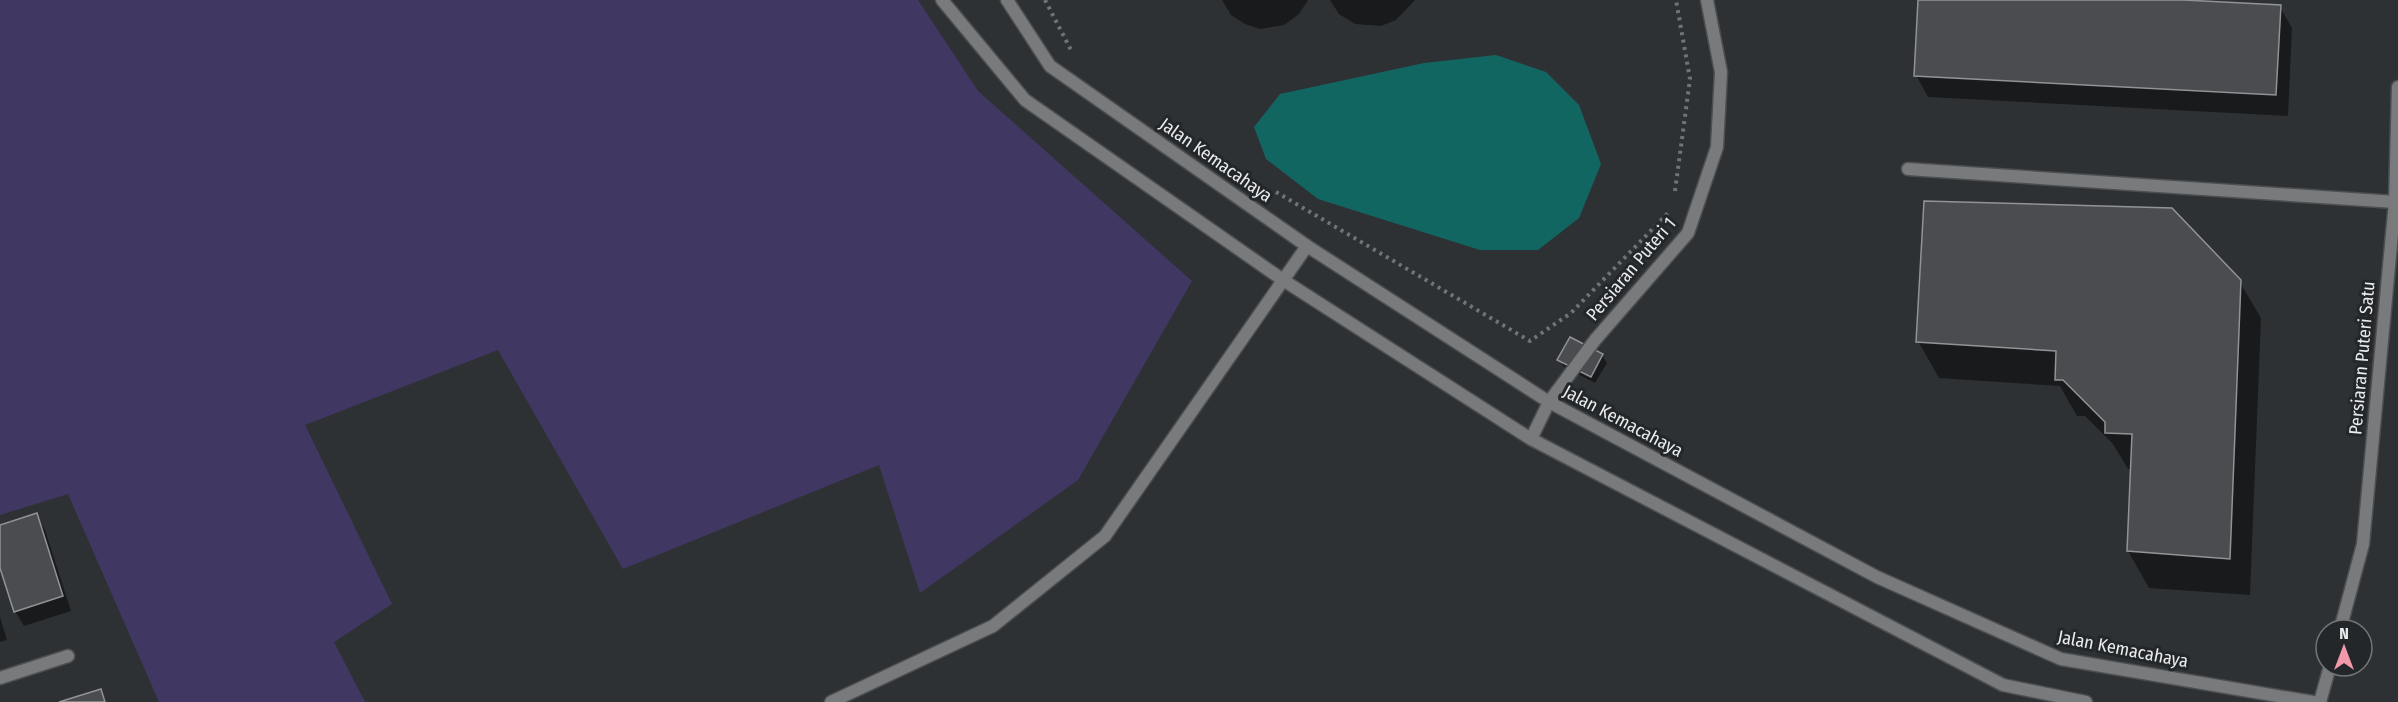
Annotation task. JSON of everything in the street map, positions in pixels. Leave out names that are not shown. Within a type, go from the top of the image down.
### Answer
[{"type":"street","points":[[942,0],[1025,100],[1282,280],[1531,439],[2003,685],[2086,702]]},
{"type":"street","name":"Jalan Kemacahaya","points":[[1007,0],[1050,66],[1307,246],[1549,402],[1877,577],[2061,659],[2313,702]]},
{"type":"street","name":"Persiaran Puteri 1","points":[[1531,439],[1549,402],[1595,340],[1688,233],[1717,147],[1721,72],[1707,0]]},
{"type":"street","name":"Persiaran Puteri Satu","points":[[2343,618],[2363,544],[2395,202],[2398,87]]},
{"type":"street","points":[[1908,169],[2395,202]]},
{"type":"street","points":[[831,702],[993,627],[1105,536],[1307,246]]},
{"type":"street","points":[[0,678],[68,656]]},
{"type":"street","points":[[2320,702],[2327,678]]},
{"type":"path","points":[[1045,0],[1074,58]]},
{"type":"path","points":[[1675,196],[1690,79],[1676,0]]},
{"type":"path","points":[[1274,191],[1530,341],[1571,313],[1673,208]]},
{"type":"shaded area","points":[[0,0],[918,0],[978,91],[1192,281],[1078,480],[920,593],[879,465],[623,569],[498,350],[305,425],[392,604],[334,642],[365,702],[159,702],[68,494],[0,515]]},
{"type":"shaded area","points":[[1496,55],[1546,72],[1579,105],[1601,164],[1579,218],[1538,250],[1480,250],[1318,199],[1266,159],[1254,127],[1280,94],[1424,63]]},
{"type":"building","points":[[1918,0],[2184,0],[2281,5],[2276,95],[1914,76]]},
{"type":"building","points":[[1924,201],[2172,208],[2241,280],[2230,559],[2127,551],[2132,434],[2105,433],[2105,422],[2063,380],[2055,380],[2056,351],[1916,342]]},
{"type":"building","points":[[1570,337],[1603,354],[1591,377],[1557,360]]},
{"type":"building","points":[[37,513],[63,596],[14,612],[0,568],[0,525]]},
{"type":"building","points":[[101,689],[105,702],[59,702]]}]
